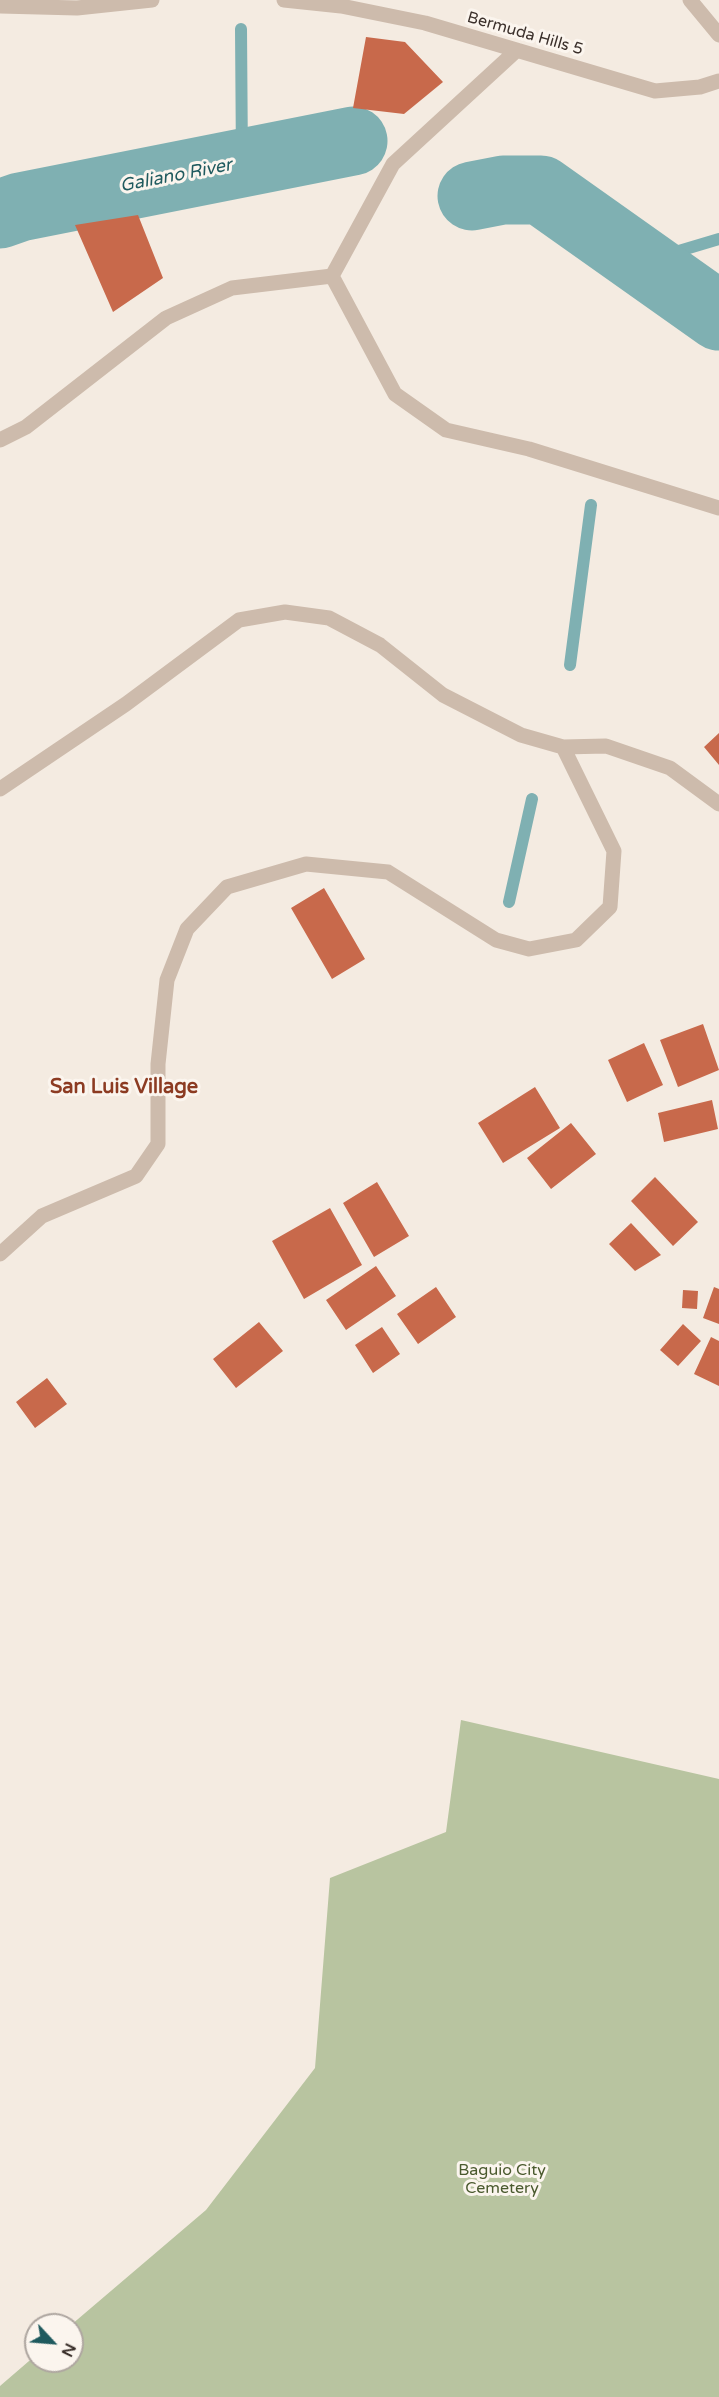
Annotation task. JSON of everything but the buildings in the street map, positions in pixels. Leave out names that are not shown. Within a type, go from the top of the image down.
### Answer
[{"type":"street","points":[[0,6],[77,8],[152,0]]},
{"type":"street","name":"Bermuda Hills 5","points":[[284,0],[341,6],[425,23],[655,91],[700,87],[719,81]]},
{"type":"street","points":[[690,0],[719,35]]},
{"type":"street","points":[[332,276],[393,164],[517,50]]},
{"type":"street","points":[[0,440],[26,427],[166,318],[232,288],[332,276]]},
{"type":"street","points":[[332,276],[395,394],[446,430],[529,449],[719,508]]},
{"type":"street","points":[[0,789],[126,704],[239,620],[285,612],[329,618],[380,645],[442,695],[521,735],[563,747],[606,746],[670,768],[719,804]]},
{"type":"street","points":[[0,1254],[42,1216],[136,1176],[158,1144],[158,1064],[167,980],[187,929],[227,887],[306,864],[388,872],[496,940],[529,949],[576,939],[610,907],[614,851],[563,747]]},
{"type":"green space","name":"Baguio City Cemetery","points":[[461,1720],[719,1779],[719,2397],[0,2397],[0,2386],[24,2365],[24,2373],[84,2373],[84,2314],[206,2210],[315,2068],[330,1878],[446,1832]]},
{"type":"waterway","points":[[241,29],[242,164]]},
{"type":"waterway","name":"Galiano River","points":[[0,214],[20,207],[353,141]]},
{"type":"waterway","name":"Galiano River","points":[[472,196],[503,190],[541,190],[719,316]]},
{"type":"waterway","points":[[642,262],[719,239]]},
{"type":"waterway","points":[[570,665],[591,505]]},
{"type":"waterway","points":[[509,902],[532,799]]},
{"type":"district","name":"San Luis Village","points":[[124,1088]]}]
